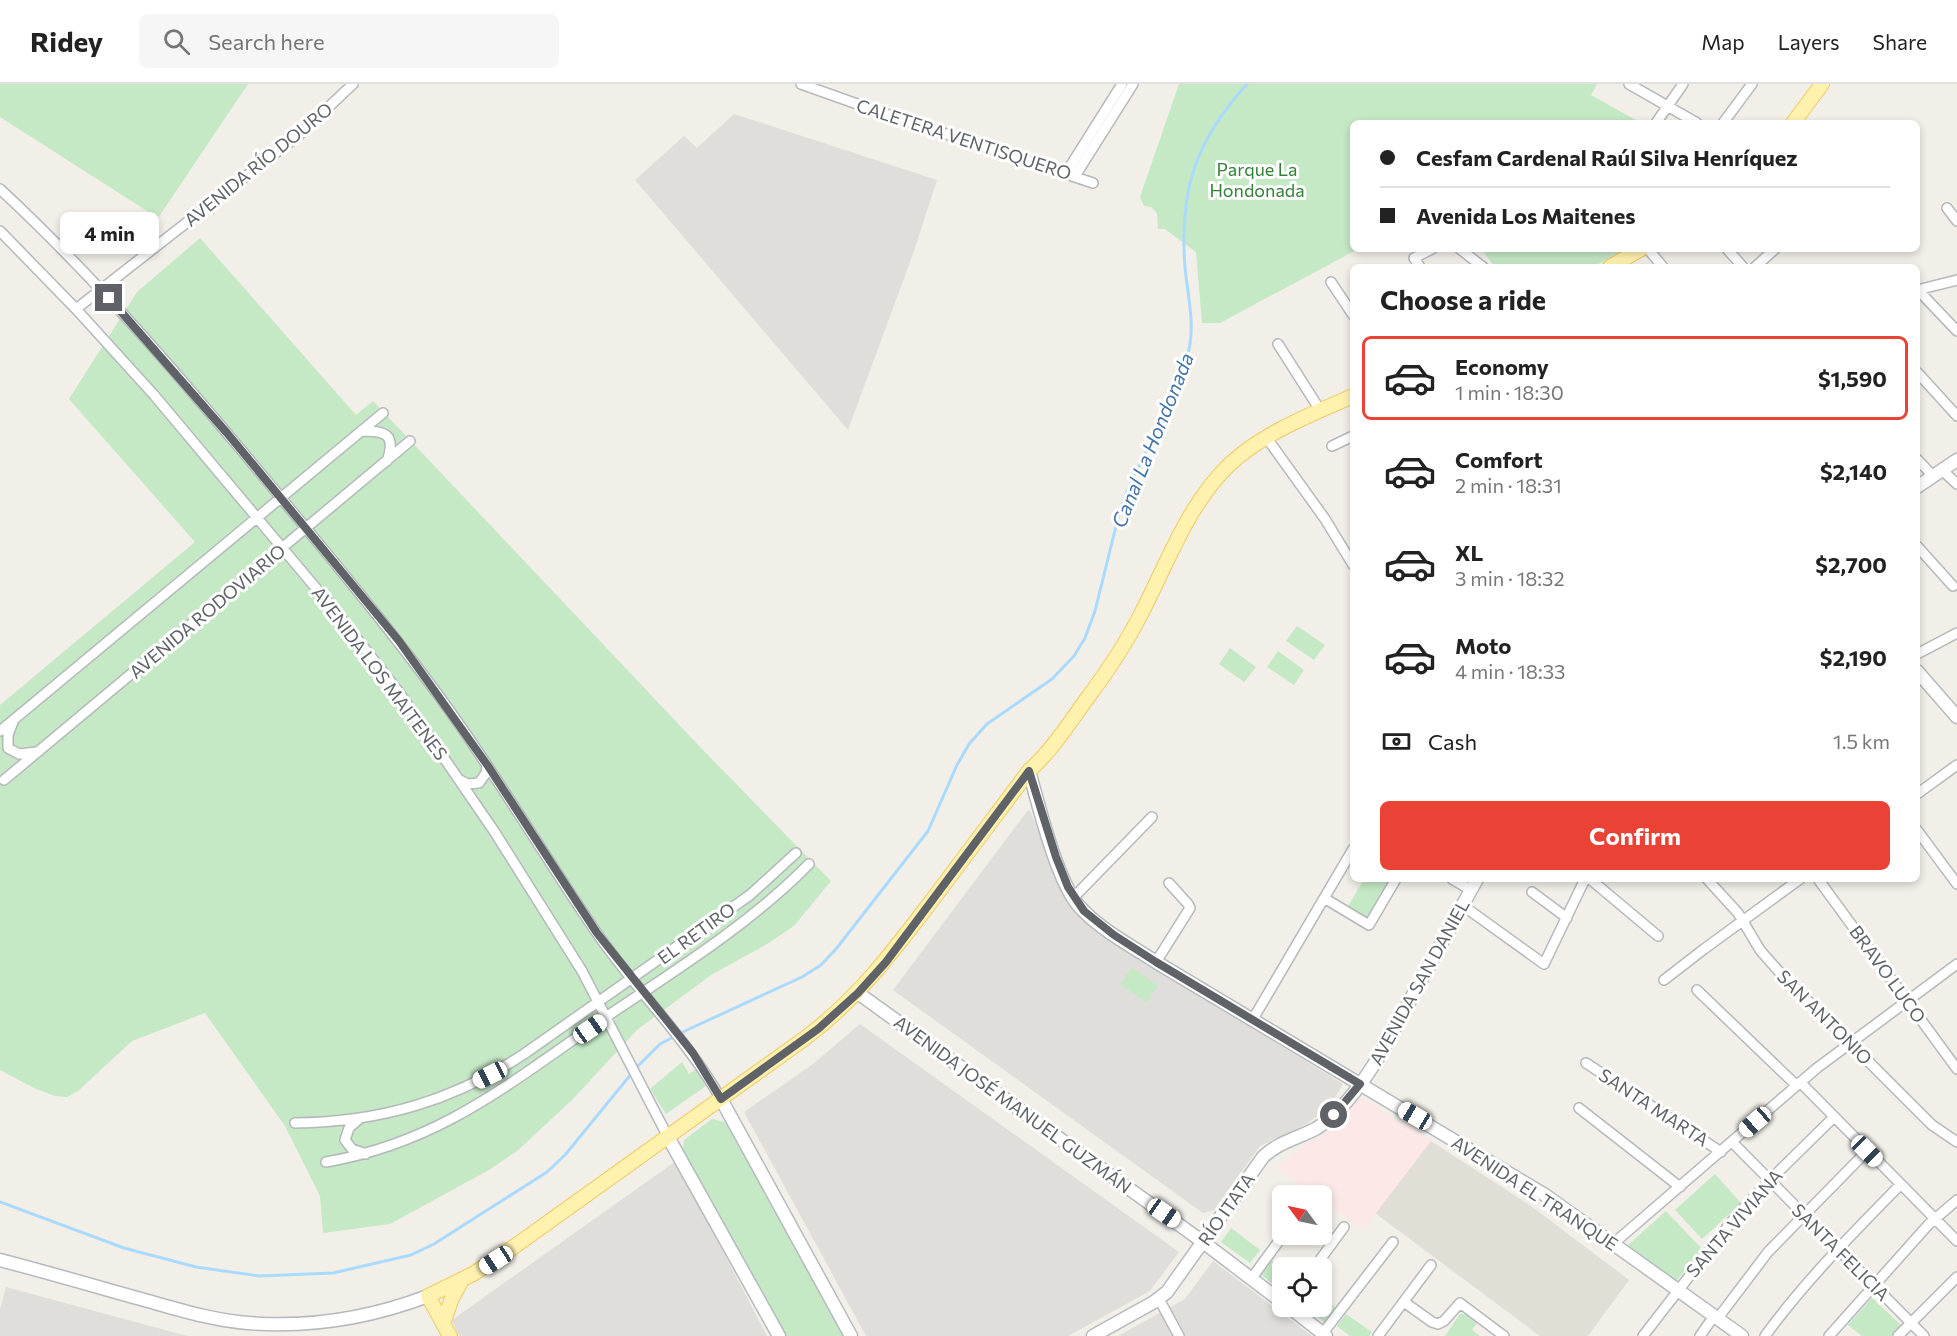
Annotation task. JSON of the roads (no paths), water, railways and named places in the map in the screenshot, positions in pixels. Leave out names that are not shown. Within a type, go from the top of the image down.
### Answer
[{"type":"main road","points":[[1795,120],[1817,86]]},
{"type":"main road","points":[[1615,264],[1636,252]]},
{"type":"main road","points":[[447,1330],[428,1296],[496,1260],[818,1029],[858,993],[892,954],[1029,771],[1054,746],[1123,648],[1198,503],[1230,464],[1266,437],[1350,397]]},
{"type":"main road","points":[[447,1330],[452,1298],[462,1280]]},
{"type":"street","name":"AVENIDA RÍO DOURO","points":[[76,309],[300,134],[353,84]]},
{"type":"street","name":"CALETERA VENTISQUERO","points":[[801,84],[1093,183]]},
{"type":"street","points":[[1070,174],[1122,84]]},
{"type":"street","points":[[1070,174],[1133,84]]},
{"type":"street","points":[[1629,84],[1692,120]]},
{"type":"street","points":[[1658,120],[1683,84]]},
{"type":"street","points":[[1724,120],[1752,84]]},
{"type":"street","name":"AVENIDA LOS MAITENES","points":[[0,189],[56,242],[193,393],[399,641],[488,766],[597,933],[693,1053],[721,1099]]},
{"type":"street","points":[[1947,208],[1957,220]]},
{"type":"street","name":"AVENIDA LOS MAITENES","points":[[0,231],[76,309],[154,395],[369,652],[460,780],[563,939],[599,1001],[619,1045],[668,1137]]},
{"type":"street","points":[[1418,264],[1414,258],[1426,252]]},
{"type":"street","points":[[1464,252],[1479,264]]},
{"type":"street","points":[[1651,252],[1661,264]]},
{"type":"street","points":[[1730,252],[1740,264]]},
{"type":"street","points":[[1758,264],[1772,252]]},
{"type":"street","points":[[1920,289],[1957,280]]},
{"type":"street","points":[[1331,282],[1350,310]]},
{"type":"street","points":[[1920,292],[1957,331]]},
{"type":"street","points":[[1278,344],[1320,410]]},
{"type":"street","points":[[1920,375],[1957,416]]},
{"type":"street","points":[[0,731],[382,413]]},
{"type":"street","points":[[361,431],[382,432],[387,435],[390,445],[387,461]]},
{"type":"street","points":[[1266,437],[1350,558]]},
{"type":"street","points":[[1332,446],[1350,437]]},
{"type":"street","name":"AVENIDA RODOVIARIO","points":[[4,780],[410,441]]},
{"type":"street","points":[[1920,485],[1957,460]]},
{"type":"street","points":[[1920,461],[1957,484]]},
{"type":"street","points":[[1920,549],[1953,586]]},
{"type":"street","points":[[1920,652],[1957,633]]},
{"type":"street","points":[[1920,674],[1957,717]]},
{"type":"street","points":[[14,720],[8,735],[8,748],[19,754],[37,752]]},
{"type":"street","points":[[1920,792],[1957,765]]},
{"type":"street","points":[[460,780],[468,784],[479,783],[488,766]]},
{"type":"street","name":"AVENIDA EL TRANQUE","points":[[1029,771],[1056,857],[1073,898],[1102,926],[1156,962],[1532,1186],[1739,1335]]},
{"type":"street","points":[[1073,898],[1152,818]]},
{"type":"street","points":[[1920,834],[1957,884]]},
{"type":"street","name":"EL RETIRO","points":[[295,1123],[358,1120],[422,1105],[472,1085],[507,1065],[750,895],[796,853]]},
{"type":"street","points":[[1253,1019],[1350,854]]},
{"type":"street","name":"EL RETIRO","points":[[326,1162],[366,1154],[404,1142],[459,1117],[644,992],[754,914],[809,864]]},
{"type":"street","points":[[783,867],[792,872],[793,880]]},
{"type":"street","points":[[1324,898],[1368,926],[1394,882]]},
{"type":"street","points":[[1462,905],[1544,964],[1584,882]]},
{"type":"street","points":[[1594,882],[1659,936]]},
{"type":"street","name":"SAN ANTONIO","points":[[1710,882],[1743,921],[1755,943],[1770,962],[1932,1125],[1957,1142]]},
{"type":"street","points":[[1664,980],[1796,882]]},
{"type":"street","name":"BRAVO LUCO","points":[[1820,882],[1957,1069]]},
{"type":"street","points":[[1156,962],[1190,908],[1169,883]]},
{"type":"street","name":"AVENIDA SAN DANIEL","points":[[1360,1084],[1381,1053],[1474,885]]},
{"type":"street","points":[[1532,892],[1567,918]]},
{"type":"street","name":"SANTA MARTA","points":[[1614,1243],[1798,1084],[1957,964]]},
{"type":"street","points":[[1697,990],[1834,1117],[1957,1241]]},
{"type":"street","name":"AVENIDA JOSÉ MANUEL GUZMÁN","points":[[858,993],[1272,1294]]},
{"type":"street","name":"SANTA MARTA","points":[[1586,1063],[1721,1152]]},
{"type":"street","name":"RÍO ITATA","points":[[1093,1336],[1159,1299],[1167,1292],[1257,1165],[1269,1152],[1329,1119],[1360,1084]]},
{"type":"street","points":[[721,1099],[851,1336]]},
{"type":"street","points":[[1579,1108],[1680,1187]]},
{"type":"street","name":"SANTA VIVIANA","points":[[1643,1336],[1736,1216],[1834,1117]]},
{"type":"street","points":[[358,1120],[349,1128],[345,1140],[352,1149],[366,1154]]},
{"type":"street","points":[[668,1137],[779,1336]]},
{"type":"street","name":"SANTA FELICIA","points":[[1732,1142],[1924,1336]]},
{"type":"street","points":[[1700,1336],[1768,1252],[1867,1151]]},
{"type":"street","points":[[1765,1336],[1787,1306],[1900,1185]]},
{"type":"street","points":[[1829,1336],[1935,1219],[1957,1200]]},
{"type":"street","points":[[1322,1257],[1344,1227]]},
{"type":"street","points":[[1302,1317],[1324,1335],[1393,1242]]},
{"type":"street","points":[[1251,1278],[1276,1245]]},
{"type":"street","points":[[0,1260],[200,1315],[250,1323],[306,1324],[342,1320],[377,1313],[428,1296]]},
{"type":"street","points":[[1378,1336],[1431,1265]]},
{"type":"street","points":[[1898,1336],[1957,1277]]},
{"type":"street","points":[[1159,1299],[1179,1336]]},
{"type":"street","points":[[1404,1302],[1435,1324],[1444,1321],[1460,1303],[1504,1336]]},
{"type":"waterway","name":"Canal La Hondonada","points":[[636,1068],[660,1044],[802,977],[821,965],[928,831],[957,765],[969,744],[987,724],[1052,679],[1074,656],[1085,638],[1095,611],[1126,494],[1172,401],[1186,363],[1191,325],[1185,267],[1185,214],[1194,168],[1215,126],[1247,84]]},
{"type":"waterway","name":"Canal La Hondonada","points":[[0,1202],[124,1248],[196,1267],[259,1276],[333,1273],[411,1255],[434,1244],[547,1172],[565,1155],[632,1073]]},
{"type":"park label","name":"Parque La Hondonada","points":[[1257,179]]}]
